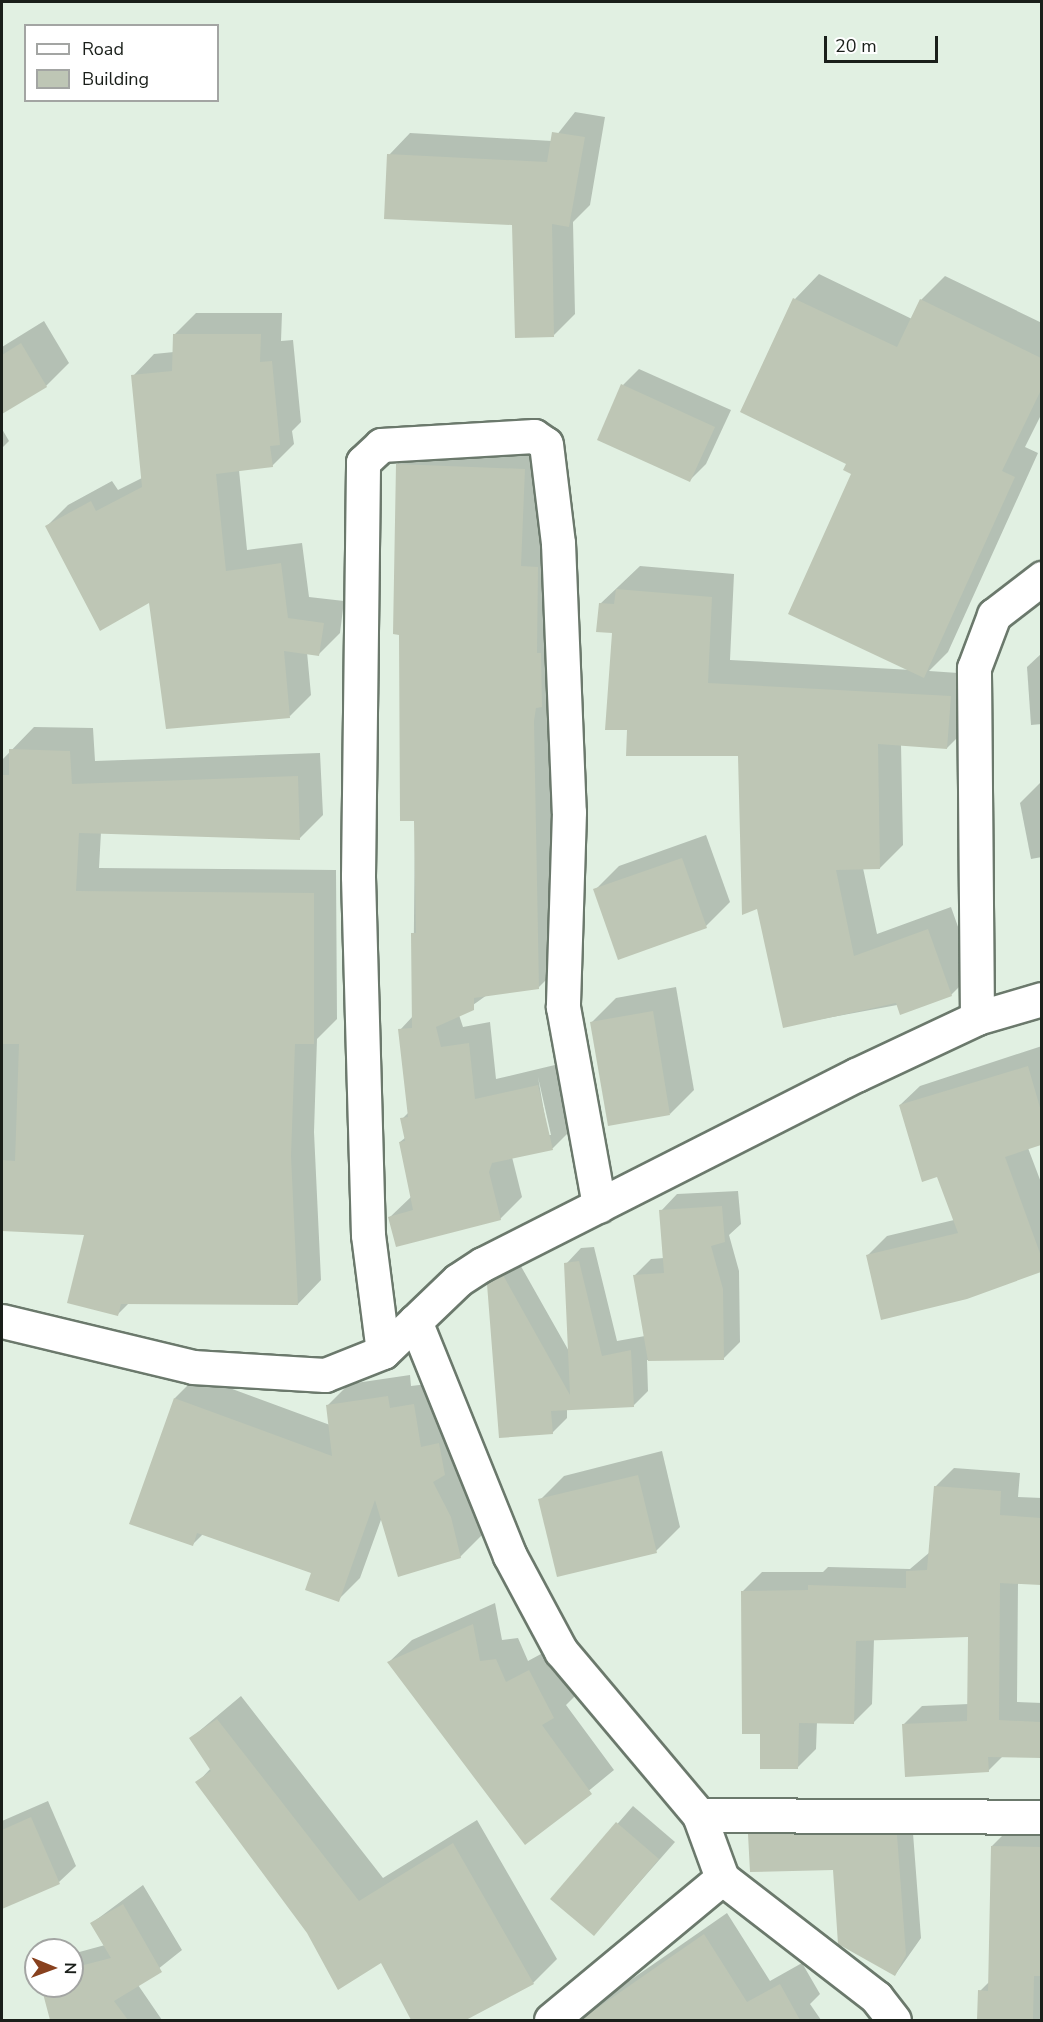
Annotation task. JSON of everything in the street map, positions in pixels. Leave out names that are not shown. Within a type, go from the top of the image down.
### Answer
[{"type":"street","points":[[382,1352],[368,1235],[357,876],[363,462],[381,445],[534,436],[546,444],[558,543],[569,812],[563,1007],[599,1206]]},
{"type":"street","points":[[977,1018],[974,668],[994,615],[1041,578]]},
{"type":"street","points":[[2,1321],[193,1367],[325,1375],[382,1352],[483,1264],[977,1018],[1041,999]]},
{"type":"street","points":[[414,1322],[510,1557],[561,1652],[699,1815],[722,1878],[876,1997],[894,2020]]},
{"type":"street","points":[[699,1815],[1041,1817]]},
{"type":"street","points":[[551,2020],[722,1878]]},
{"type":"building","points":[[552,132],[585,137],[569,227],[552,224],[554,337],[515,338],[512,225],[384,219],[387,154],[547,162]]},
{"type":"building","points":[[793,298],[897,347],[920,299],[1041,358],[1041,390],[1002,471],[1015,477],[924,678],[788,614],[851,474],[843,470],[846,464],[740,412]]},
{"type":"building","points":[[173,334],[261,334],[260,362],[272,361],[280,445],[270,446],[273,467],[216,474],[226,571],[281,563],[288,618],[324,623],[319,656],[284,651],[290,718],[166,729],[149,603],[100,631],[45,526],[91,501],[96,511],[142,487],[131,375],[172,371]]},
{"type":"building","points":[[21,343],[47,387],[2,414],[2,355]]},
{"type":"building","points":[[621,384],[715,427],[690,482],[597,440]]},
{"type":"building","points":[[396,464],[525,469],[521,566],[538,567],[537,653],[541,653],[542,707],[536,708],[534,721],[539,989],[474,998],[474,1010],[436,1027],[441,1047],[469,1043],[475,1099],[538,1085],[553,1150],[492,1163],[489,1172],[501,1220],[396,1247],[388,1217],[413,1210],[399,1142],[405,1141],[400,1118],[408,1117],[398,1029],[412,1028],[411,933],[416,933],[414,821],[400,821],[399,635],[393,634]]},
{"type":"building","points":[[616,589],[712,597],[708,683],[951,696],[947,749],[878,744],[880,869],[836,870],[854,956],[928,929],[952,996],[900,1015],[896,1003],[783,1028],[757,909],[742,915],[738,756],[626,756],[627,730],[605,730],[612,633],[596,632],[599,603],[614,604]]},
{"type":"building","points":[[9,749],[70,751],[72,784],[298,776],[300,840],[79,833],[76,891],[314,893],[314,1044],[295,1044],[291,1156],[298,1305],[121,1304],[118,1316],[67,1303],[84,1235],[2,1231],[2,1160],[15,1161],[19,1044],[2,1044],[2,775],[9,775]]},
{"type":"building","points":[[682,858],[707,928],[618,960],[593,889]]},
{"type":"building","points":[[653,1011],[670,1115],[608,1126],[590,1022]]},
{"type":"building","points":[[1028,1066],[1041,1111],[1041,1145],[1005,1157],[1041,1256],[1041,1272],[967,1299],[881,1320],[866,1255],[958,1233],[937,1177],[922,1182],[899,1105]]},
{"type":"building","points":[[722,1206],[725,1242],[711,1246],[723,1289],[724,1360],[648,1361],[633,1275],[664,1273],[659,1210]]},
{"type":"building","points":[[579,1261],[602,1356],[631,1350],[634,1407],[551,1411],[553,1434],[499,1438],[487,1284],[503,1275],[570,1395],[564,1263]]},
{"type":"building","points":[[388,1396],[390,1408],[414,1404],[421,1447],[439,1443],[445,1475],[433,1482],[451,1517],[461,1558],[398,1577],[375,1500],[339,1602],[305,1590],[311,1573],[197,1533],[193,1546],[129,1524],[174,1398],[332,1456],[326,1405]]},
{"type":"building","points":[[638,1475],[657,1553],[557,1577],[538,1499]]},
{"type":"building","points":[[934,1486],[1001,1491],[1000,1515],[1041,1518],[1041,1585],[1000,1583],[999,1720],[1041,1722],[1041,1758],[988,1757],[989,1772],[905,1777],[902,1724],[967,1721],[968,1637],[856,1641],[854,1724],[799,1723],[798,1769],[760,1769],[760,1734],[742,1734],[741,1591],[808,1590],[808,1585],[906,1588],[906,1571],[927,1570]]},
{"type":"building","points":[[473,1624],[480,1661],[496,1659],[506,1682],[529,1670],[554,1718],[542,1725],[592,1794],[525,1845],[387,1662]]},
{"type":"building","points":[[217,1719],[359,1901],[453,1843],[534,1984],[466,2020],[411,2020],[381,1963],[338,1990],[307,1933],[195,1782],[211,1771],[189,1738]]},
{"type":"building","points":[[31,1817],[60,1884],[2,1909],[2,1830]]},
{"type":"building","points":[[616,1822],[659,1859],[594,1936],[550,1899]]},
{"type":"building","points":[[748,1834],[897,1835],[906,1955],[895,1976],[838,1944],[833,1870],[750,1872]]},
{"type":"building","points":[[991,1846],[1041,1847],[1041,1976],[1034,1976],[1033,2020],[977,2020],[978,1990],[988,1991]]},
{"type":"building","points":[[123,1904],[162,1972],[114,2001],[128,2020],[50,2020],[44,1998],[84,1998],[84,1965],[111,1958],[90,1923]]},
{"type":"building","points":[[704,1934],[747,2002],[780,1984],[800,2020],[580,2020]]}]
